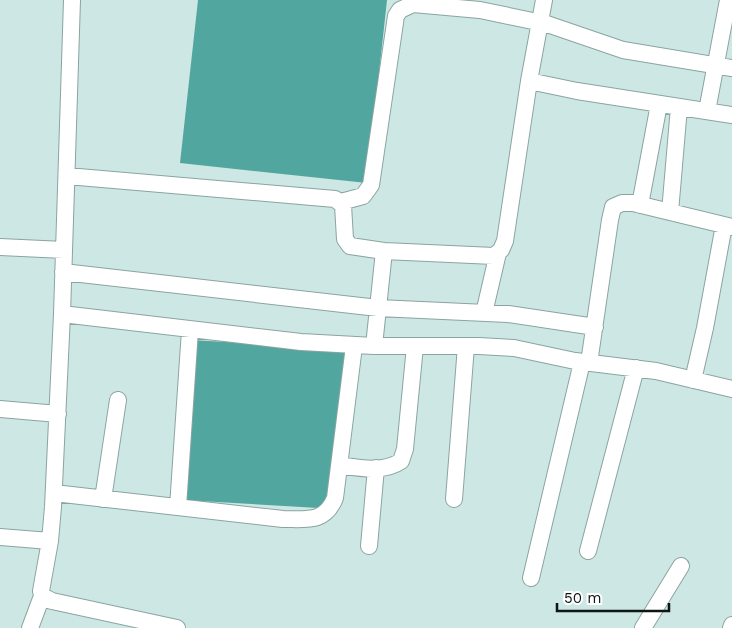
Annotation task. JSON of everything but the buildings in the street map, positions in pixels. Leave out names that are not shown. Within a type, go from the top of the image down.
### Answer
[{"type":"street","points":[[30,628],[42,596],[41,585],[50,541],[54,493],[72,0]]},
{"type":"street","points":[[484,313],[498,253],[505,242],[528,81],[544,0]]},
{"type":"street","points":[[707,111],[728,0]]},
{"type":"street","points":[[67,176],[336,199],[341,202],[363,196],[371,185],[396,16],[400,10],[413,4],[480,10],[540,22],[623,50],[732,68]]},
{"type":"street","points":[[528,81],[732,116]]},
{"type":"street","points":[[640,205],[659,104]]},
{"type":"street","points":[[670,212],[680,107]]},
{"type":"street","points":[[341,202],[346,242],[350,246],[384,251],[489,257],[498,253]]},
{"type":"street","points":[[531,578],[595,327],[611,213],[617,205],[626,203],[640,205],[728,226],[706,328],[692,380]]},
{"type":"street","points":[[0,247],[64,250]]},
{"type":"street","points":[[374,346],[384,251]]},
{"type":"street","points":[[63,272],[378,308],[545,318],[595,327]]},
{"type":"street","points":[[62,314],[190,330],[354,346],[514,348],[586,362],[636,368],[732,389]]},
{"type":"street","points":[[178,508],[190,330]]},
{"type":"street","points":[[54,493],[283,519],[318,517],[328,512],[332,506],[340,465],[354,346]]},
{"type":"street","points":[[340,465],[376,468],[393,466],[404,457],[415,346]]},
{"type":"street","points":[[454,498],[466,346]]},
{"type":"street","points":[[588,551],[636,368]]},
{"type":"street","points":[[103,498],[118,400]]},
{"type":"street","points":[[0,409],[58,414]]},
{"type":"street","points":[[369,546],[376,468]]},
{"type":"street","points":[[0,537],[50,541]]},
{"type":"street","points":[[643,628],[681,566]]},
{"type":"street","points":[[42,596],[52,601],[153,626],[178,628]]},
{"type":"water","points":[[198,0],[387,0],[367,183],[180,163]]},
{"type":"water","points":[[191,340],[345,349],[336,509],[182,500]]}]
